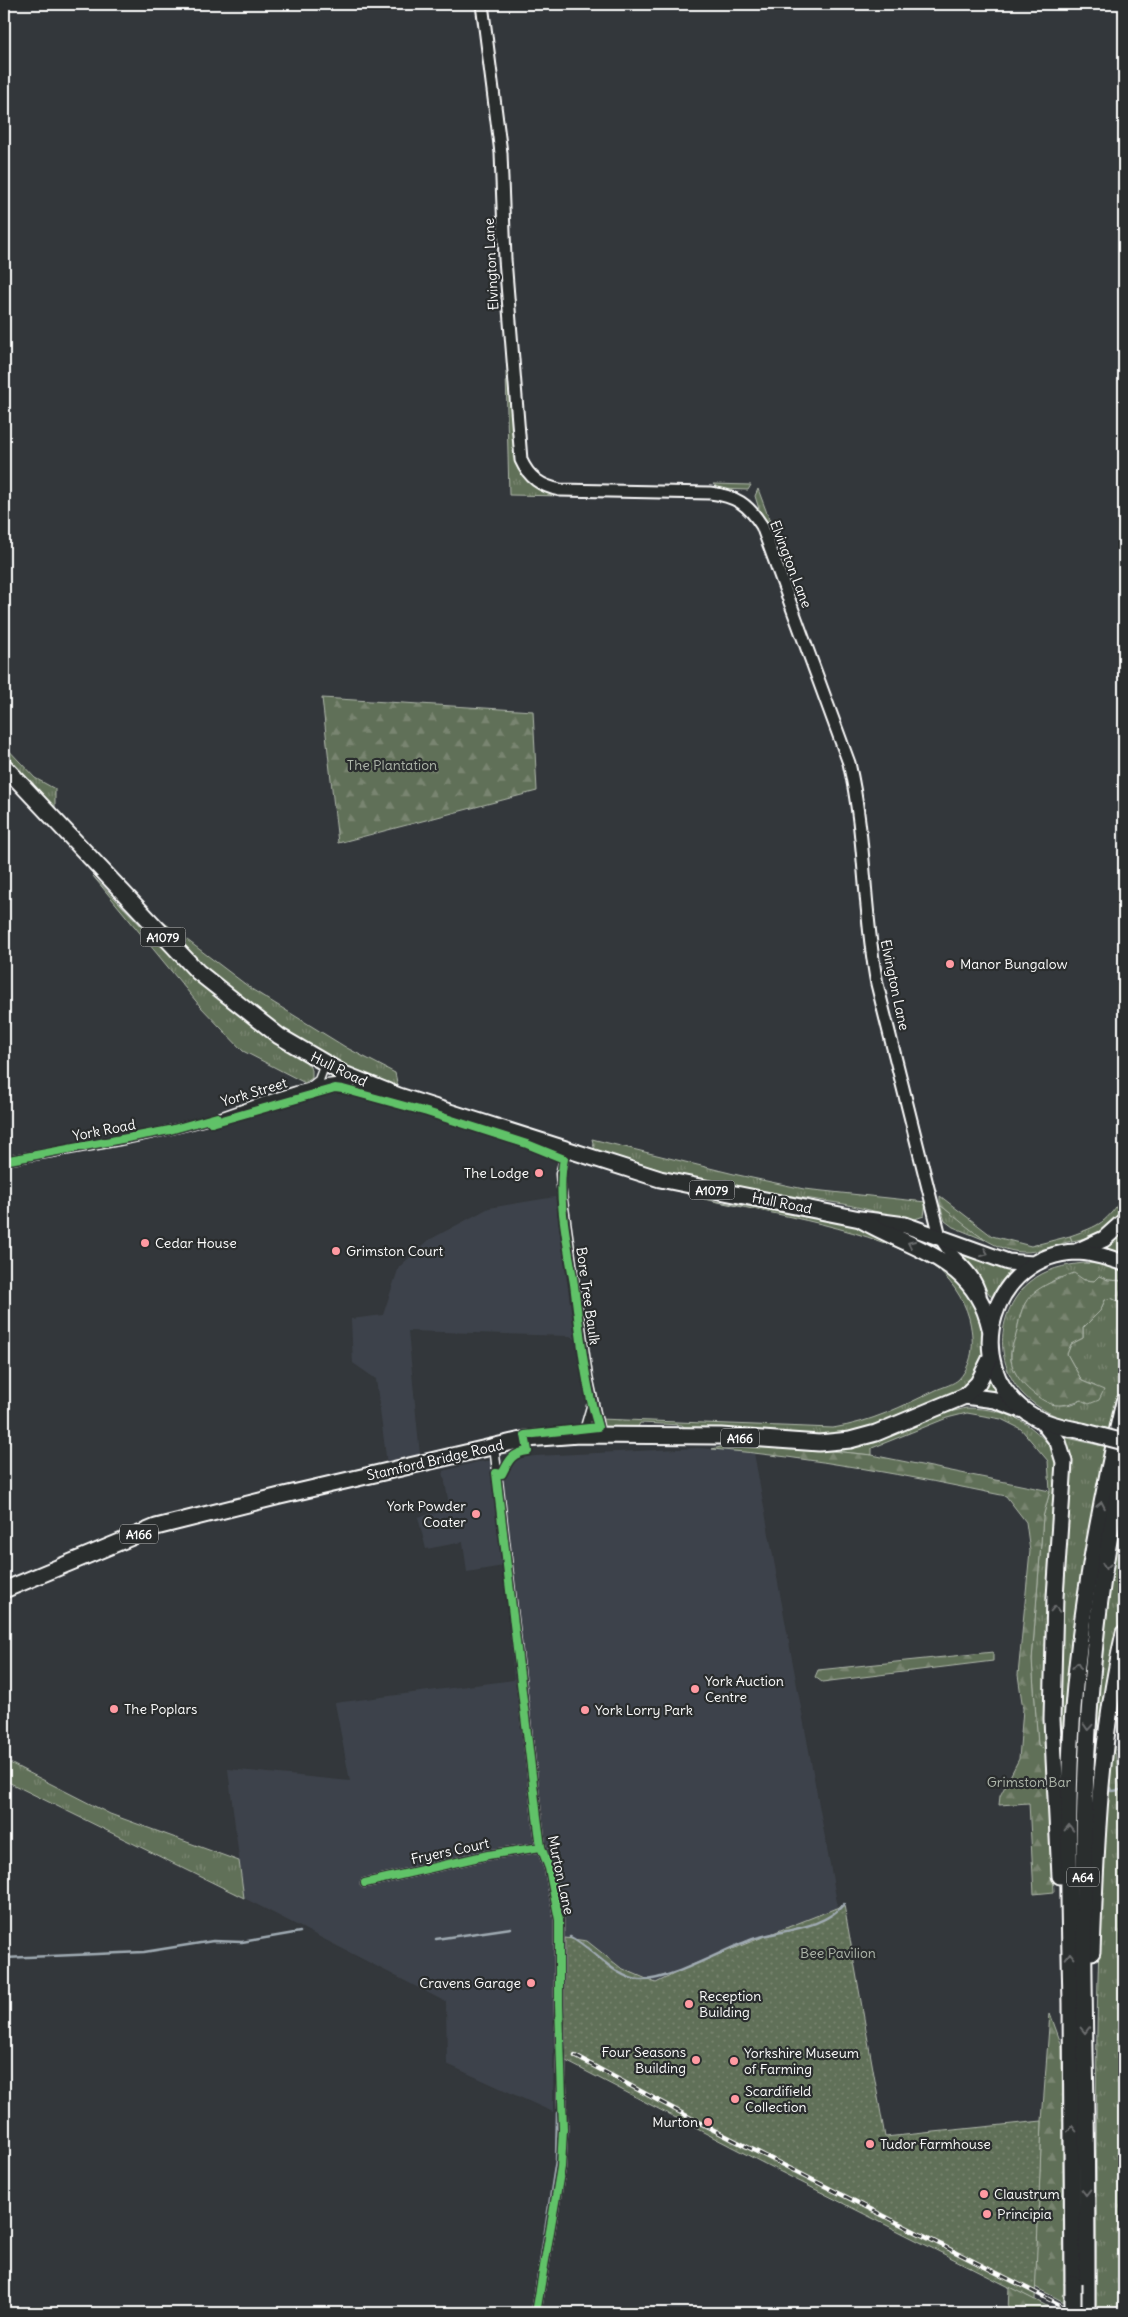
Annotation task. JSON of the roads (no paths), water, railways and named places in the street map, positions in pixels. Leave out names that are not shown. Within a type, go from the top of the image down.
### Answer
[{"type":"highway","name":"Hull Road","points":[[4,766],[198,972],[279,1036],[325,1064],[364,1082],[429,1106],[567,1148],[660,1179],[860,1219],[886,1221],[940,1236],[1008,1262],[1033,1264]]},
{"type":"highway","name":"Hull Road","points":[[860,1219],[953,1268],[971,1284],[983,1303],[991,1332]]},
{"type":"highway","points":[[1075,1252],[1104,1239],[1124,1221]]},
{"type":"highway","name":"A166","points":[[1026,1412],[1005,1390],[995,1373],[991,1356],[991,1332],[1000,1298],[1016,1278],[1033,1264],[1050,1257],[1075,1252],[1096,1255],[1124,1263]]},
{"type":"highway","name":"Stamford Bridge Road","points":[[4,1590],[156,1527],[526,1439],[579,1435],[721,1436],[819,1443],[842,1442],[876,1433],[965,1396],[978,1383],[991,1356]]},
{"type":"highway","name":"A166","points":[[965,1396],[995,1400],[1041,1420],[1124,1442]]},
{"type":"highway","name":"A64","points":[[1073,2313],[1068,1912],[1070,1765],[1078,1661],[1099,1517],[1124,1402]]},
{"type":"highway","points":[[1041,1420],[1058,1442],[1064,1462],[1055,1597],[1052,1719],[1060,1876],[1068,1912]]},
{"type":"highway","name":"A64","points":[[1087,2313],[1082,1933],[1086,1756],[1094,1658],[1104,1574],[1124,1466]]},
{"type":"highway","points":[[1084,2008],[1092,1953],[1097,1826],[1107,1730],[1124,1633]]},
{"type":"main road","name":"Elvington Lane","points":[[482,4],[500,132],[505,259],[521,460],[530,476],[548,487],[560,490],[710,493],[731,496],[746,505],[762,526],[849,763],[855,797],[876,984],[940,1236],[946,1248],[973,1276],[983,1303]]},
{"type":"street","name":"York Street","points":[[307,1089],[319,1080],[325,1064]]},
{"type":"street","name":"York Street","points":[[209,1120],[334,1082],[364,1082]]},
{"type":"street","name":"York Road","points":[[4,1161],[170,1130],[209,1120]]},
{"type":"street","name":"Bore Tree Baulk","points":[[567,1148],[560,1174],[561,1186],[578,1315],[601,1436]]},
{"type":"street","name":"Bore Tree Baulk","points":[[579,1435],[585,1427],[593,1401]]},
{"type":"street","name":"Murton Lane","points":[[494,1446],[541,1847],[549,1868],[559,1920],[563,2129],[561,2167],[536,2313]]},
{"type":"street","name":"Fryers Court","points":[[365,1883],[488,1855],[541,1847]]},
{"type":"waterway","points":[[1110,1788],[1111,1791],[1120,1790]]},
{"type":"waterway","points":[[570,1937],[622,1974],[640,1980],[652,1979],[680,1971],[753,1939],[813,1924],[835,1913],[844,1904]]},
{"type":"waterway","points":[[436,1939],[511,1928]]},
{"type":"waterway","points":[[4,1958],[144,1952],[213,1941],[242,1942],[300,1932]]},
{"type":"waterway","points":[[536,2288],[556,2160],[557,2113]]},
{"type":"railway","points":[[575,2056],[702,2124],[1076,2313]]},
{"type":"place","name":"Manor Bungalow","points":[[950,964]]},
{"type":"place","name":"The Lodge","points":[[539,1173]]},
{"type":"place","name":"Cedar House","points":[[145,1243]]},
{"type":"place","name":"Grimston Court","points":[[336,1251]]},
{"type":"place","name":"York Powder Coater","points":[[476,1514]]},
{"type":"place","name":"York Auction Centre","points":[[695,1689]]},
{"type":"place","name":"The Poplars","points":[[114,1709]]},
{"type":"place","name":"York Lorry Park","points":[[585,1710]]},
{"type":"place","name":"Cravens Garage","points":[[531,1983]]},
{"type":"place","name":"Reception Building","points":[[689,2004]]},
{"type":"place","name":"Four Seasons Building","points":[[696,2060]]},
{"type":"place","name":"Yorkshire Museum of Farming","points":[[734,2061]]},
{"type":"place","name":"Scardifield Collection","points":[[735,2099]]},
{"type":"place","name":"Murton","points":[[708,2122]]},
{"type":"place","name":"Tudor Farmhouse","points":[[870,2144]]},
{"type":"place","name":"Claustrum","points":[[984,2194]]},
{"type":"place","name":"Principia","points":[[987,2214]]},
{"type":"park label","name":"The Plantation","points":[[392,765]]},
{"type":"park label","name":"Grimston Bar","points":[[1029,1782]]},
{"type":"park label","name":"Bee Pavilion","points":[[838,1953]]}]
